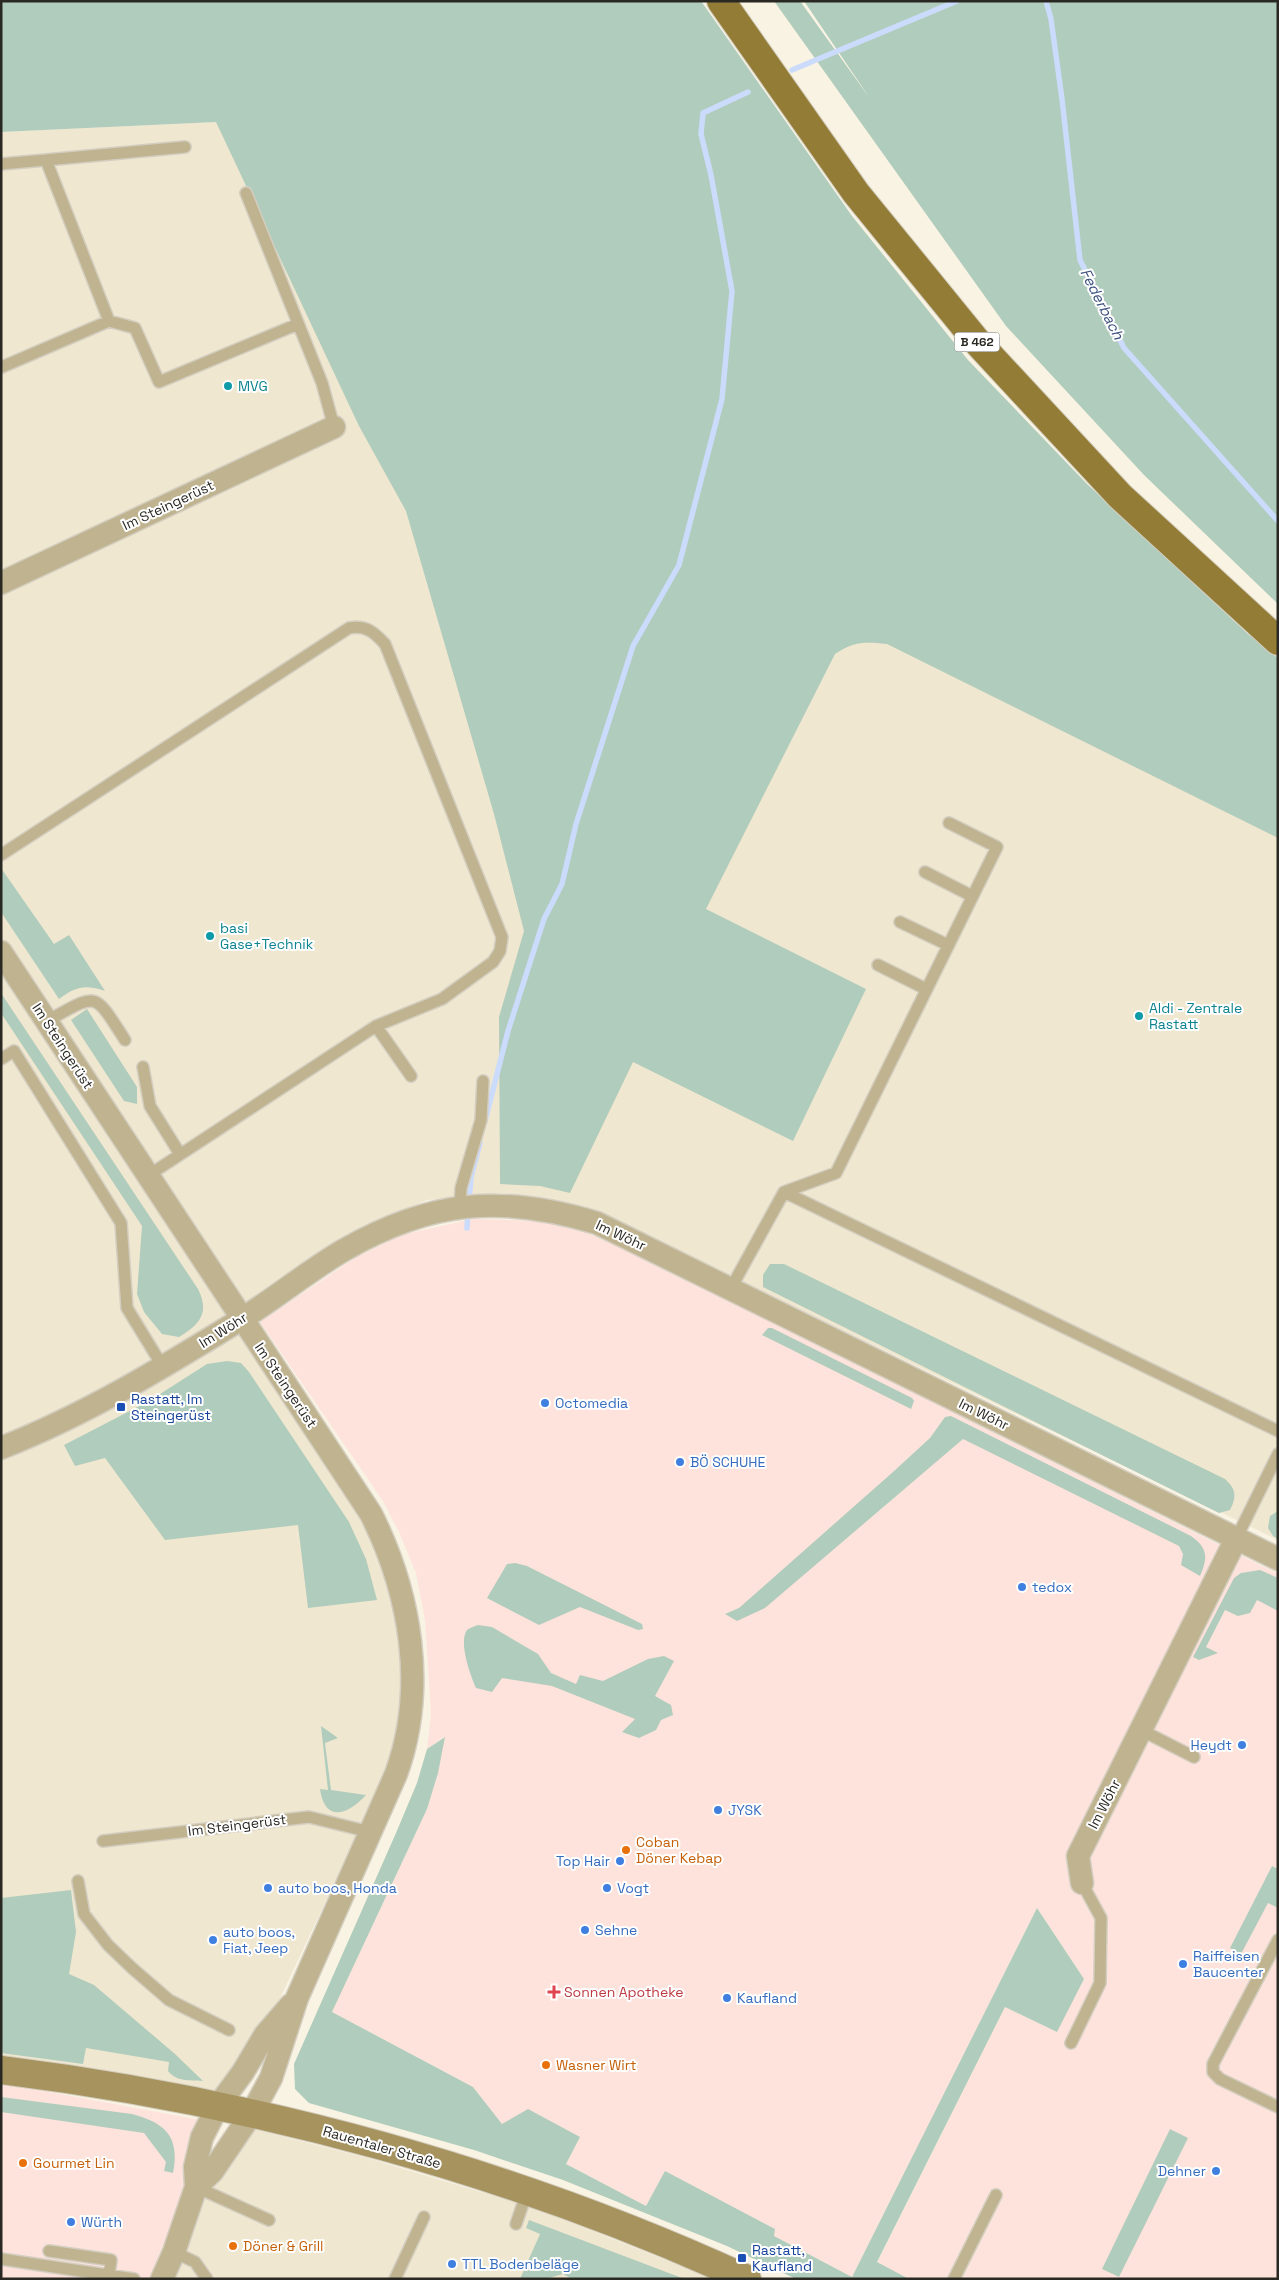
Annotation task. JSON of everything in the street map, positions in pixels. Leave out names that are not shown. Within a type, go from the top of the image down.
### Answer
[{"type":"main road","name":"B 462","points":[[721,1],[856,193],[978,344],[1120,496],[1278,640]]},
{"type":"street","name":"Im Steingerüst","points":[[2,580],[334,427]]},
{"type":"street","name":"Im Steingerüst","points":[[1,952],[371,1514],[385,1542],[398,1578],[411,1648],[413,1674],[411,1715],[402,1758],[297,1998],[271,2078],[252,2113],[212,2172],[196,2187]]},
{"type":"street","name":"Im Wöhr","points":[[1,1448],[38,1433],[105,1401],[242,1319],[342,1251],[377,1232],[413,1217],[460,1207],[478,1204],[520,1206],[563,1212],[597,1223],[1278,1559]]},
{"type":"street","name":"Im Wöhr","points":[[1082,1884],[1078,1856],[1236,1539]]},
{"type":"street","name":"Im Steingerüst","points":[[196,2187],[195,2168],[202,2137],[218,2106],[243,2072],[265,2035],[297,1998]]},
{"type":"street","name":"Rauentaler Straße","points":[[1,2070],[68,2079],[252,2113],[431,2161],[527,2192],[633,2230],[747,2279]]},
{"type":"street","points":[[162,2279],[174,2252],[196,2187]]},
{"type":"lane","points":[[1,164],[185,147]]},
{"type":"lane","points":[[46,160],[108,320]]},
{"type":"lane","points":[[246,192],[322,383],[334,427]]},
{"type":"lane","points":[[2,367],[108,320],[135,328],[159,382],[298,324]]},
{"type":"lane","points":[[1,855],[349,628],[360,626],[375,633],[385,644],[502,937],[500,951],[493,962],[442,999],[376,1026],[148,1175]]},
{"type":"lane","points":[[731,1288],[784,1192],[836,1173],[997,847],[949,823]]},
{"type":"lane","points":[[925,872],[972,896]]},
{"type":"lane","points":[[900,922],[948,945]]},
{"type":"lane","points":[[878,965],[926,989]]},
{"type":"lane","points":[[47,1021],[86,1000],[95,1000],[104,1007],[125,1040]]},
{"type":"lane","points":[[376,1026],[411,1076]]},
{"type":"lane","points":[[1,1059],[14,1051],[121,1223],[127,1308],[163,1367]]},
{"type":"lane","points":[[143,1067],[150,1106],[180,1154]]},
{"type":"lane","points":[[460,1207],[461,1188],[481,1120],[483,1081]]},
{"type":"lane","points":[[784,1192],[1278,1432]]},
{"type":"lane","points":[[1236,1539],[1278,1454]]},
{"type":"lane","points":[[1141,1730],[1194,1757]]},
{"type":"lane","name":"Im Steingerüst","points":[[102,1841],[309,1817],[370,1832]]},
{"type":"lane","points":[[78,1881],[84,1914],[108,1945],[170,2000],[228,2030]]},
{"type":"lane","points":[[1071,2043],[1100,1983],[1101,1918],[1082,1884]]},
{"type":"lane","points":[[1278,1940],[1273,1962],[1213,2064],[1213,2072],[1220,2079],[1278,2107]]},
{"type":"lane","points":[[196,2187],[269,2220]]},
{"type":"lane","points":[[516,2224],[527,2192]]},
{"type":"lane","points":[[954,2279],[996,2195]]},
{"type":"lane","points":[[395,2279],[424,2217]]},
{"type":"lane","points":[[49,2251],[111,2260],[109,2275]]},
{"type":"lane","points":[[174,2252],[195,2262],[208,2279]]},
{"type":"lane","points":[[1,2258],[134,2279]]},
{"type":"shaded area","points":[[216,122],[1278,811],[1278,1540],[587,1207],[541,1197],[504,1193],[427,1200],[365,1225],[242,1307],[1,940],[1,132]]},
{"type":"shaded area","points":[[1,974],[361,1518],[386,1580],[398,1627],[402,1690],[395,1740],[376,1795],[229,2106],[1,2067]]},
{"type":"shaded area","points":[[473,1219],[541,1221],[580,1230],[621,1247],[1278,1574],[1278,2279],[909,2279],[877,2263],[1005,2007],[1057,2032],[1084,1979],[1037,1908],[852,2277],[774,2236],[775,2229],[665,2172],[646,2206],[566,2164],[580,2137],[502,2124],[473,2087],[332,2012],[427,1809],[444,1737],[427,1749],[431,1714],[425,1620],[416,1573],[399,1532],[383,1501],[260,1322],[355,1258],[401,1235]]},
{"type":"shaded area","points":[[1,2083],[222,2124],[155,2279],[1,2279]]},
{"type":"shaded area","points":[[238,2125],[367,2158],[534,2208],[714,2279],[169,2279]]},
{"type":"green space","points":[[1,1],[701,1],[852,216],[968,360],[1087,484],[1248,634],[1278,658],[1278,838],[887,644],[866,643],[848,647],[835,654],[706,909],[866,989],[793,1141],[633,1062],[570,1193],[540,1186],[500,1184],[499,1017],[524,931],[494,814],[406,511],[359,426],[216,122],[1,132]]},
{"type":"green space","points":[[774,1],[800,1],[871,100],[804,1],[1278,1],[1278,604],[1144,475],[1006,326]]},
{"type":"green space","points":[[1,868],[54,944],[69,935],[105,991],[86,987],[80,988],[59,999],[1,912]]},
{"type":"green space","points":[[1,993],[198,1289],[203,1305],[201,1317],[193,1327],[179,1337],[162,1334],[144,1312],[137,1294],[142,1226],[1,1013]]},
{"type":"green space","points":[[87,1009],[137,1087],[137,1104],[124,1101],[71,1020]]},
{"type":"green space","points":[[770,1264],[784,1264],[1225,1479],[1234,1493],[1234,1501],[1230,1510],[1219,1513],[763,1287],[763,1275]]},
{"type":"green space","points":[[768,1328],[772,1328],[912,1398],[914,1401],[911,1409],[762,1335]]},
{"type":"green space","points":[[227,1361],[241,1363],[249,1372],[349,1522],[366,1559],[377,1600],[308,1608],[298,1525],[165,1540],[105,1458],[75,1466],[64,1445],[149,1401],[207,1364]]},
{"type":"green space","points":[[951,1416],[1191,1536],[1201,1545],[1205,1554],[1200,1576],[1181,1565],[1183,1554],[1179,1546],[963,1439],[765,1608],[737,1621],[725,1614],[739,1608],[930,1438],[945,1417]]},
{"type":"green space","points":[[1278,1511],[1278,1539],[1273,1536],[1268,1528],[1270,1516]]},
{"type":"green space","points":[[515,1563],[527,1566],[642,1624],[643,1629],[638,1630],[580,1607],[539,1625],[487,1598],[507,1564]]},
{"type":"green space","points":[[1260,1570],[1278,1578],[1278,1611],[1257,1600],[1250,1613],[1238,1616],[1225,1610],[1206,1647],[1218,1653],[1199,1660],[1193,1657],[1234,1578],[1241,1573]]},
{"type":"green space","points":[[478,1625],[492,1627],[538,1654],[551,1673],[576,1684],[580,1675],[603,1681],[648,1659],[664,1656],[674,1661],[655,1696],[671,1705],[673,1715],[661,1720],[656,1730],[639,1738],[622,1732],[635,1719],[552,1686],[502,1678],[492,1692],[476,1688],[466,1659],[464,1643],[467,1630]]},
{"type":"green space","points":[[321,1726],[338,1738],[325,1743],[331,1790],[366,1795],[345,1811],[332,1811],[323,1800],[320,1789],[328,1790]]},
{"type":"green space","points":[[445,1737],[438,1773],[427,1809],[332,2012],[473,2087],[502,2124],[528,2109],[580,2137],[566,2164],[646,2206],[665,2171],[775,2229],[774,2236],[852,2277],[1037,1908],[1084,1979],[1057,2032],[1005,2007],[877,2262],[909,2279],[796,2279],[727,2246],[563,2180],[474,2150],[309,2103],[295,2089],[294,2064],[396,1833],[417,1783],[427,1749]]},
{"type":"green space","points":[[1272,1866],[1278,1869],[1278,1908],[1268,1903],[1241,1954],[1230,1948]]},
{"type":"green space","points":[[71,1890],[76,1932],[69,1974],[94,1985],[175,2054],[203,2081],[184,2080],[175,2077],[168,2071],[169,2062],[86,2048],[83,2064],[1,2053],[1,1898]]},
{"type":"green space","points":[[1,2097],[132,2114],[154,2122],[168,2133],[172,2141],[175,2160],[173,2173],[164,2171],[166,2162],[144,2133],[1,2112]]},
{"type":"green space","points":[[1170,2129],[1188,2138],[1119,2277],[1102,2269]]},
{"type":"green space","points":[[529,2220],[682,2279],[572,2279],[563,2274],[545,2279],[520,2279],[540,2234],[526,2228]]},
{"type":"waterway","points":[[792,70],[957,1]]},
{"type":"waterway","name":"Federbach","points":[[1046,1],[1051,19],[1062,99],[1080,260],[1124,348],[1278,521]]},
{"type":"waterway","points":[[485,1121],[508,1031],[544,919],[562,884],[576,824],[633,646],[679,565],[722,399],[732,291],[711,175],[701,134],[703,113],[748,92]]},
{"type":"waterway","points":[[469,1202],[471,1177],[480,1143]]},
{"type":"waterway","points":[[467,1228],[468,1211]]},
{"type":"place","name":"MVG","points":[[228,386]]},
{"type":"place","name":"basi Gase+Technik","points":[[210,936]]},
{"type":"place","name":"Aldi - Zentrale Rastatt","points":[[1139,1016]]},
{"type":"place","name":"Octomedia","points":[[545,1403]]},
{"type":"place","name":"Rastatt, Im Steingerüst","points":[[121,1407]]},
{"type":"place","name":"BÖ SCHUHE","points":[[680,1462]]},
{"type":"place","name":"tedox","points":[[1022,1587]]},
{"type":"place","name":"Heydt","points":[[1242,1745]]},
{"type":"place","name":"JYSK","points":[[718,1810]]},
{"type":"place","name":"Coban Döner Kebap","points":[[626,1850]]},
{"type":"place","name":"Top Hair","points":[[620,1861]]},
{"type":"place","name":"auto boos, Honda","points":[[268,1888]]},
{"type":"place","name":"Vogt","points":[[607,1888]]},
{"type":"place","name":"Sehne","points":[[585,1930]]},
{"type":"place","name":"auto boos, Fiat, Jeep","points":[[213,1940]]},
{"type":"place","name":"Raiffeisen Baucenter","points":[[1183,1964]]},
{"type":"place","name":"Sonnen Apotheke","points":[[554,1992]]},
{"type":"place","name":"Kaufland","points":[[727,1998]]},
{"type":"place","name":"Wasner Wirt","points":[[546,2065]]},
{"type":"place","name":"Gourmet Lin","points":[[23,2163]]},
{"type":"place","name":"Dehner","points":[[1216,2171]]},
{"type":"place","name":"Würth","points":[[71,2222]]},
{"type":"place","name":"Döner & Grill","points":[[233,2246]]},
{"type":"place","name":"Rastatt, Kaufland","points":[[742,2258]]},
{"type":"place","name":"TTL Bodenbeläge","points":[[452,2264]]}]
